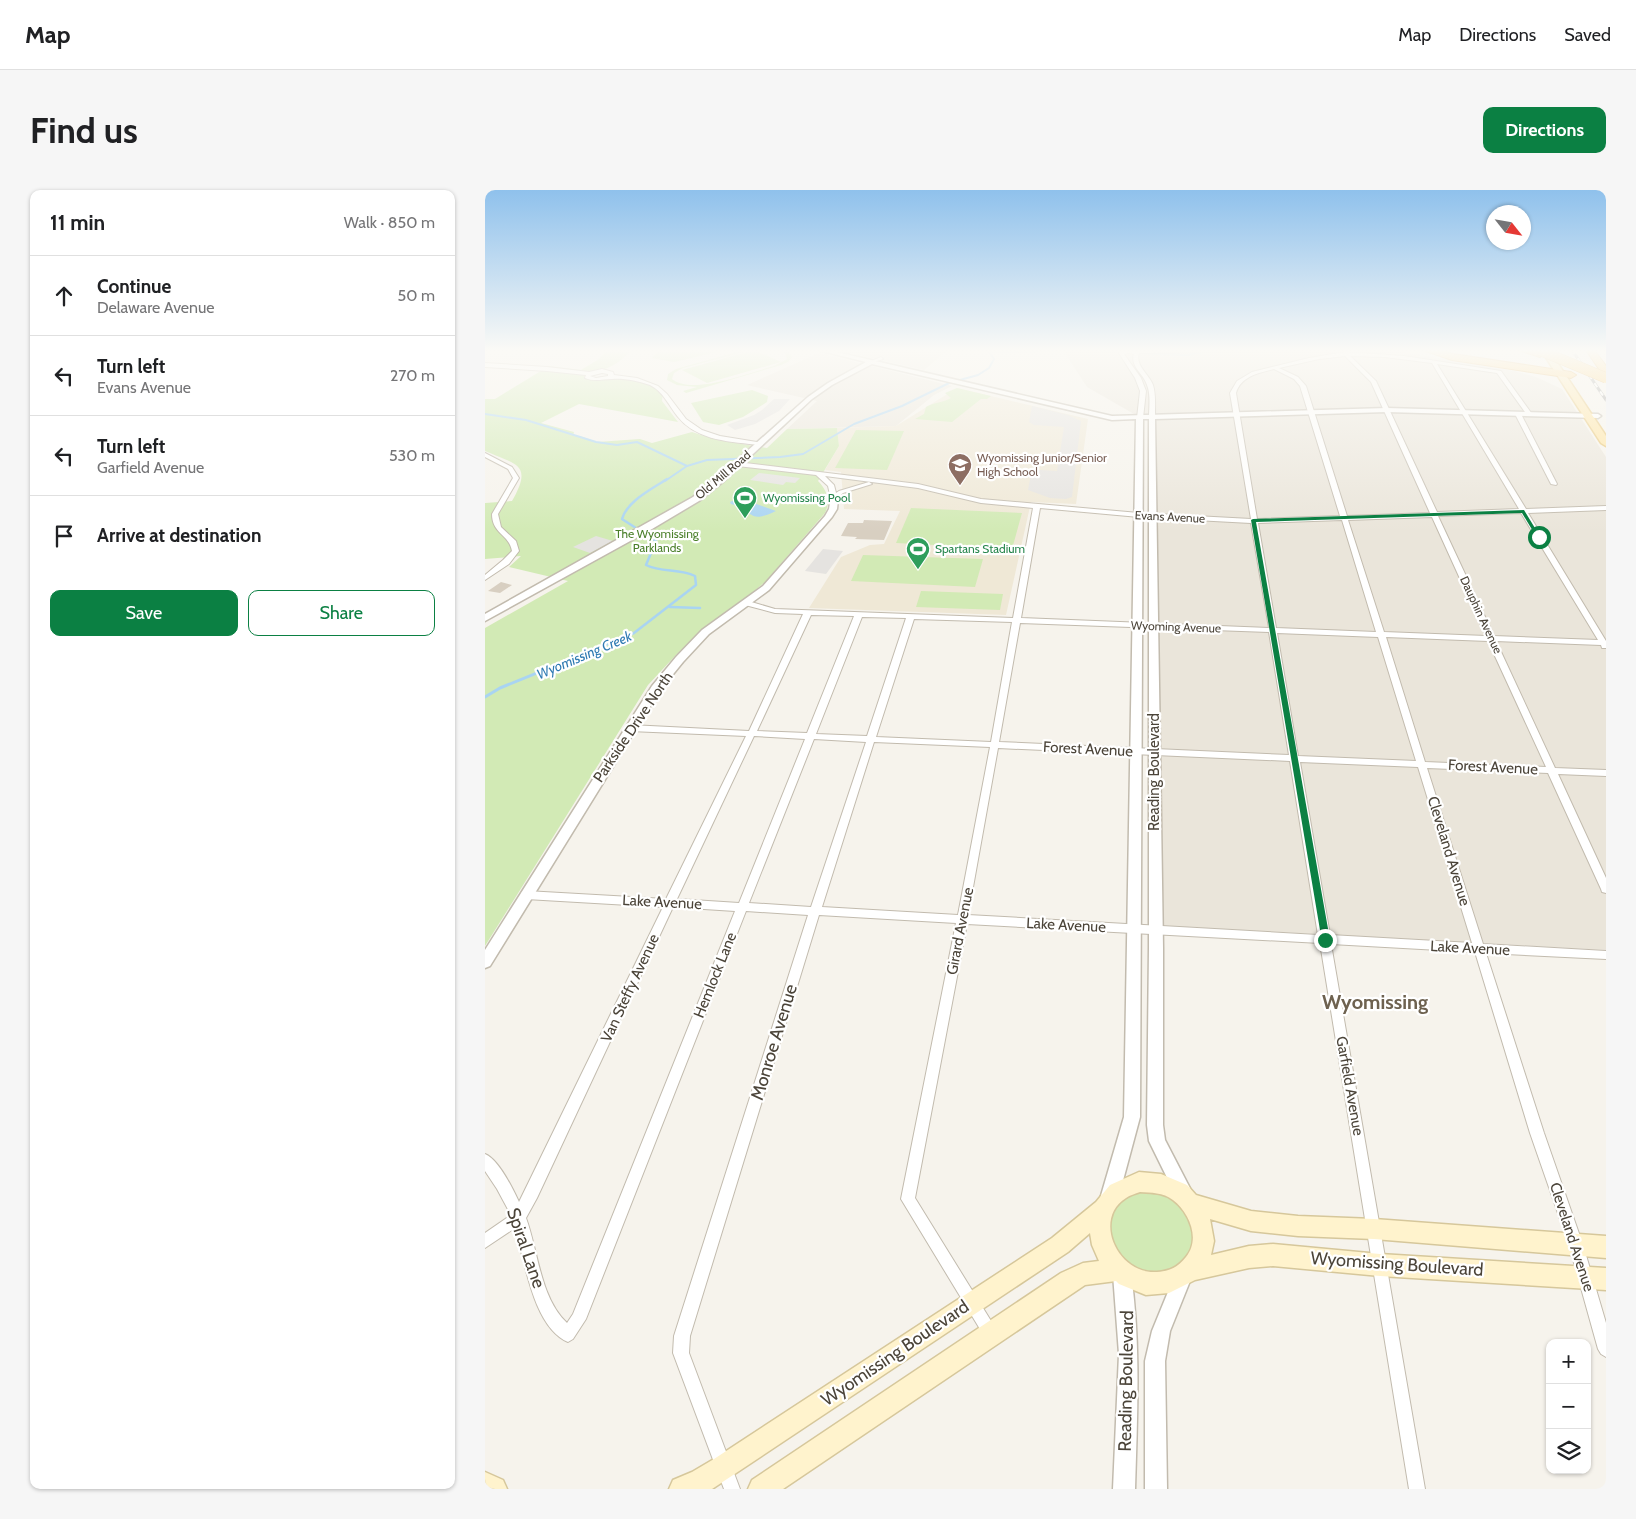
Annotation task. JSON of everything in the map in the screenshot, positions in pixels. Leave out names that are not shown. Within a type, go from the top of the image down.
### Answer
[{"type":"main road","points":[[1589,411],[1606,442]]},
{"type":"main road","points":[[1589,411],[1606,429]]},
{"type":"main road","points":[[1145,1182],[1163,1184],[1188,1200],[1202,1223],[1204,1238],[1201,1252],[1186,1273],[1171,1282],[1150,1284],[1135,1281],[1120,1272],[1107,1258],[1101,1244],[1099,1222],[1106,1205],[1127,1186],[1145,1182]]},
{"type":"main road","name":"Wyomissing Boulevard","points":[[1188,1200],[1251,1221],[1298,1226],[1374,1229],[1606,1247]]},
{"type":"main road","name":"Wyomissing Boulevard","points":[[682,1489],[700,1482],[723,1468],[1060,1245],[1106,1205]]},
{"type":"main road","name":"Wyomissing Boulevard","points":[[1186,1273],[1249,1258],[1273,1255],[1380,1265],[1596,1278]]},
{"type":"main road","points":[[761,1489],[1069,1280],[1091,1273],[1120,1272]]},
{"type":"main road","points":[[485,1484],[493,1489]]},
{"type":"street","points":[[677,411],[684,420],[699,430],[719,436],[760,443]]},
{"type":"street","name":"Old Mill Road","points":[[485,618],[647,528],[704,494],[796,411]]},
{"type":"street","points":[[1080,411],[1103,416],[1140,418],[1363,411]]},
{"type":"street","name":"Reading Boulevard","points":[[1106,1205],[1125,1147],[1132,1117],[1135,751],[1141,411]]},
{"type":"street","name":"Reading Boulevard","points":[[1152,411],[1151,516],[1155,752],[1155,1125],[1157,1141],[1188,1200]]},
{"type":"street","name":"Garfield Avenue","points":[[1236,411],[1417,1489]]},
{"type":"street","name":"Dauphin Avenue","points":[[1387,411],[1606,889]]},
{"type":"street","points":[[1411,411],[1593,416]]},
{"type":"street","name":"Garfield Avenue","points":[[1527,411],[1529,414]]},
{"type":"street","name":"Cleveland Avenue","points":[[1311,412],[1537,1133],[1576,1245],[1596,1278],[1606,1349]]},
{"type":"street","points":[[1463,412],[1605,645]]},
{"type":"street","points":[[1518,414],[1554,484]]},
{"type":"street","points":[[485,456],[510,468],[516,478],[495,514],[495,520],[499,531],[514,542],[516,551],[506,562],[485,578]]},
{"type":"street","name":"Evans Avenue","points":[[742,460],[818,474],[926,488],[969,500],[1151,516],[1253,520],[1606,508]]},
{"type":"street","points":[[818,474],[831,485],[834,499]]},
{"type":"street","points":[[834,499],[841,492],[854,487],[883,483]]},
{"type":"street","name":"Parkside Drive North","points":[[485,962],[656,688],[680,659],[714,625],[748,603],[766,588],[828,517],[833,509],[834,499]]},
{"type":"street","name":"Girard Avenue","points":[[991,1334],[908,1199],[962,919],[1037,506]]},
{"type":"street","name":"Wyoming Avenue","points":[[748,603],[769,610],[808,612],[1381,634],[1605,645]]},
{"type":"street","name":"Van Steffy Avenue","points":[[485,1241],[518,1218],[544,1170],[808,612]]},
{"type":"street","name":"Hemlock Lane","points":[[568,1334],[581,1309],[812,736],[859,614]]},
{"type":"street","name":"Monroe Avenue","points":[[732,1489],[681,1353],[682,1336],[815,911],[911,616]]},
{"type":"street","name":"Forest Avenue","points":[[630,728],[1606,773]]},
{"type":"street","name":"Lake Avenue","points":[[526,895],[1606,955]]},
{"type":"street","name":"Spiral Lane","points":[[485,1160],[509,1196],[523,1228],[545,1303],[552,1318],[568,1334]]},
{"type":"street","name":"Reading Boulevard","points":[[1120,1272],[1127,1295],[1124,1489]]},
{"type":"street","name":"Reading Boulevard","points":[[1156,1489],[1155,1361],[1161,1331],[1186,1273]]},
{"type":"shaded area","points":[[761,411],[779,411],[755,424],[735,430],[727,425]]},
{"type":"shaded area","points":[[807,411],[915,411],[896,426],[787,429]]},
{"type":"shaded area","name":"Wyomissing Junior/Senior High School","points":[[921,411],[1053,411],[1088,419],[1076,504],[1031,502],[1006,615],[809,608],[841,557],[870,545],[884,544],[900,511],[844,509],[841,472],[825,470],[839,446],[837,428],[896,426]]},
{"type":"shaded area","points":[[1031,411],[1050,411],[1081,421],[1072,497],[1066,499],[1050,498],[1028,490],[1031,474],[1040,470],[1057,471],[1064,427],[1034,425],[1029,422]]},
{"type":"shaded area","points":[[1128,411],[1576,411],[1606,457],[1606,950],[1149,925],[1152,414],[1134,414]]},
{"type":"shaded area","points":[[759,473],[800,478],[795,483],[786,482],[783,485],[750,480]]},
{"type":"shaded area","points":[[596,536],[613,541],[590,553],[573,547]]},
{"type":"shaded area","points":[[823,549],[843,551],[826,574],[805,571]]},
{"type":"green space","name":"The Wyomissing Parklands","points":[[485,411],[566,411],[541,423],[574,432],[573,436],[580,436],[597,442],[640,439],[652,443],[692,432],[717,440],[767,448],[787,429],[837,428],[839,446],[818,481],[824,488],[828,500],[825,513],[765,582],[710,623],[648,685],[485,946],[485,628],[568,581],[509,567],[521,556],[485,559],[485,503],[512,501],[521,480],[521,473],[513,463],[485,451]]},
{"type":"green space","name":"The Wyomissing Parklands","points":[[615,411],[669,411],[678,422]]},
{"type":"green space","points":[[696,411],[753,411],[743,417],[719,425],[703,422]]},
{"type":"green space","points":[[925,411],[966,411],[952,422],[915,419],[924,414]]},
{"type":"green space","points":[[856,430],[904,431],[887,470],[835,468]]},
{"type":"green space","points":[[911,508],[1022,513],[1012,549],[896,543]]},
{"type":"green space","name":"Spartans Stadium","points":[[863,555],[983,559],[975,587],[851,581]]},
{"type":"green space","points":[[921,591],[1003,594],[1000,610],[916,607]]},
{"type":"green space","points":[[1144,1191],[1162,1193],[1174,1198],[1189,1219],[1192,1229],[1192,1248],[1180,1264],[1169,1270],[1150,1273],[1134,1268],[1122,1257],[1114,1242],[1111,1227],[1114,1211],[1125,1199]]},
{"type":"water","points":[[749,494],[757,496],[751,502],[776,511],[755,517],[730,502]]},
{"type":"building","points":[[864,520],[892,521],[884,540],[855,539],[857,537],[841,536],[848,523],[863,523]]},
{"type":"building","points":[[501,582],[512,585],[500,593],[488,591]]},
{"type":"waterway","points":[[687,466],[707,460],[780,457],[803,454],[854,424],[890,411]]},
{"type":"waterway","name":"Wyomissing Creek","points":[[485,414],[526,420],[596,442],[617,445],[637,442],[687,466]]},
{"type":"waterway","name":"Wyomissing Creek","points":[[665,481],[687,466]]},
{"type":"waterway","name":"Wyomissing Creek","points":[[598,648],[634,633],[696,585],[695,576],[646,565],[656,541],[622,519],[634,501],[667,479]]},
{"type":"waterway","points":[[670,607],[700,608]]},
{"type":"waterway","name":"Wyomissing Creek","points":[[485,697],[500,688],[601,647]]},
{"type":"place","name":"Wyomissing Junior/Senior High School","points":[[960,486]]},
{"type":"place","name":"Wyomissing Pool","points":[[745,519]]},
{"type":"place","name":"Spartans Stadium","points":[[918,570]]},
{"type":"district","name":"Wyomissing","points":[[1375,1002]]},
{"type":"route","points":[[1325,940],[1253,520],[1524,512],[1539,537]]}]
